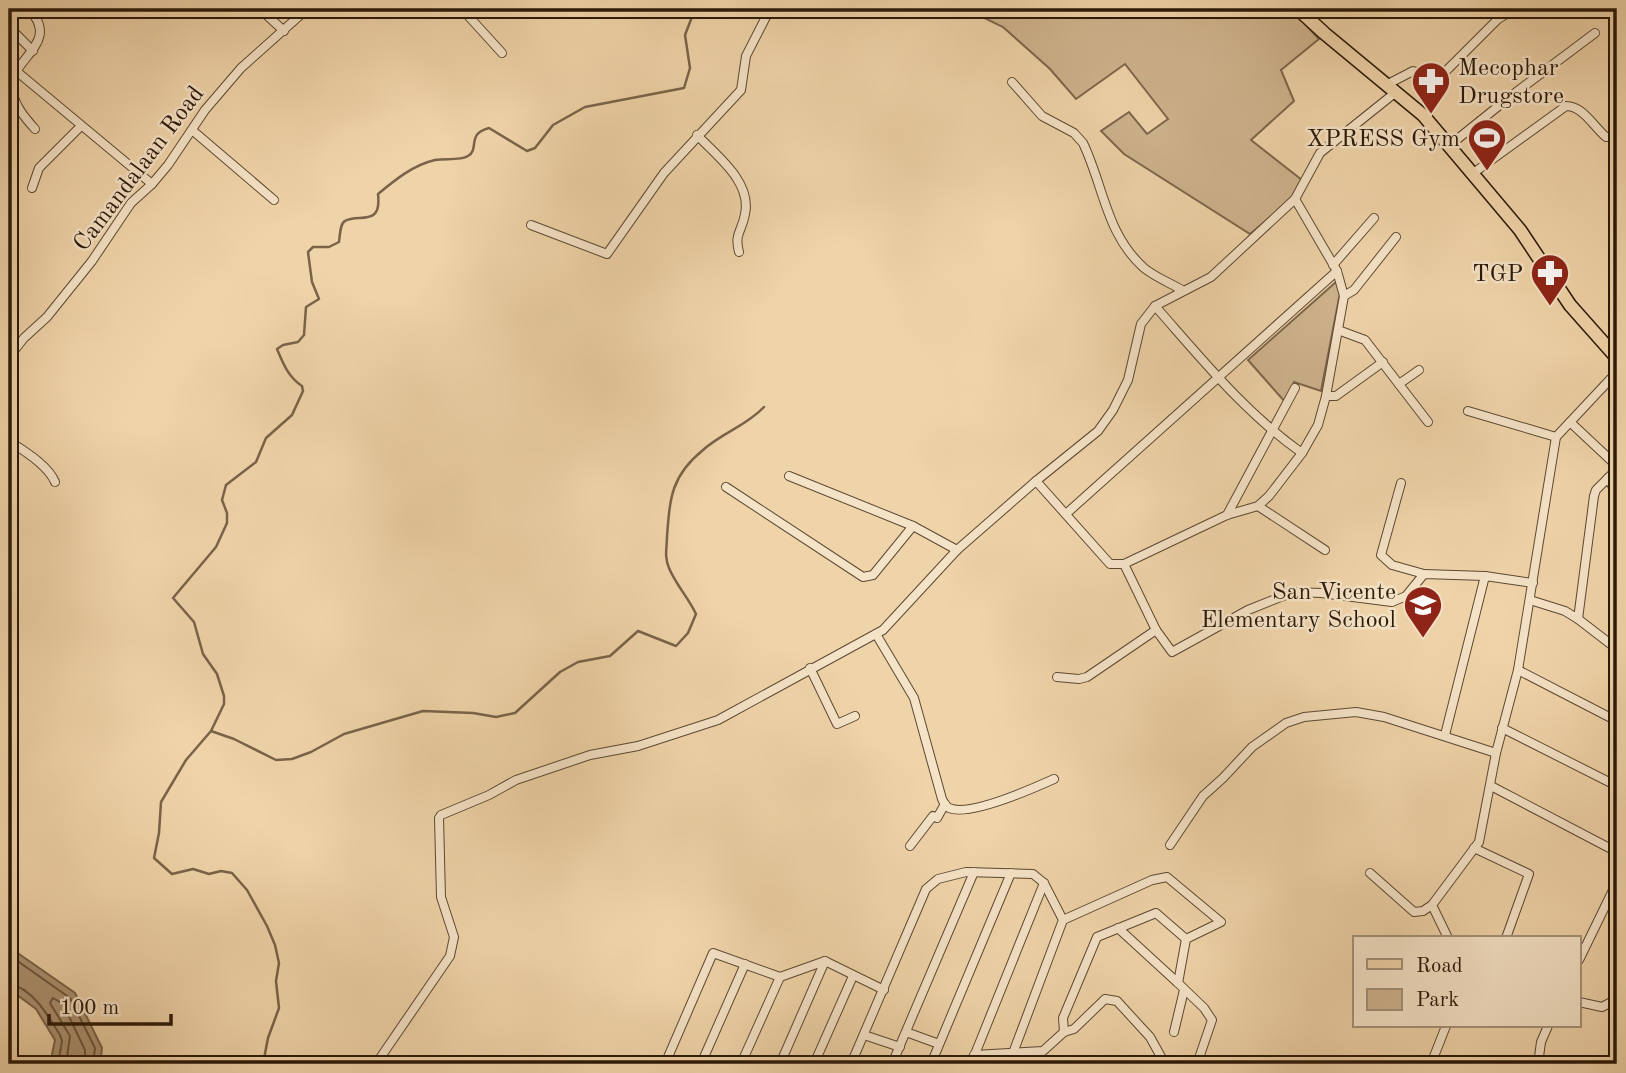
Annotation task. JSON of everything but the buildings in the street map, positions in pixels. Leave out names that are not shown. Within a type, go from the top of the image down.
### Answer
[{"type":"main road","points":[[1298,9],[1423,115],[1520,230],[1570,305],[1617,358]]},
{"type":"street","points":[[29,9],[40,28],[38,40],[33,51],[16,71],[12,86],[22,115],[35,130]]},
{"type":"street","points":[[260,9],[284,31]]},
{"type":"street","name":"Camandalaan Road","points":[[9,357],[24,338],[47,317],[92,261],[131,203],[152,184],[205,110],[242,68],[307,9]]},
{"type":"street","points":[[462,9],[502,54]]},
{"type":"street","points":[[531,225],[607,254],[664,173],[741,90],[746,56],[770,9]]},
{"type":"street","points":[[376,1064],[450,956],[454,937],[441,897],[441,815],[516,780],[590,754],[638,746],[718,720],[883,630],[957,550],[1098,431],[1113,410],[1128,380],[1141,324],[1155,306],[1211,277],[1296,199],[1320,153],[1392,88],[1413,71],[1434,77],[1441,76],[1498,19],[1515,9]]},
{"type":"street","points":[[9,27],[33,51]]},
{"type":"street","points":[[1450,145],[1595,33]]},
{"type":"street","points":[[9,65],[152,184]]},
{"type":"street","points":[[1012,82],[1042,116],[1074,133],[1083,143],[1110,223],[1127,250],[1146,270],[1182,290]]},
{"type":"street","points":[[1472,174],[1566,106],[1574,106],[1606,136],[1617,138]]},
{"type":"street","points":[[32,188],[39,167],[81,126]]},
{"type":"street","points":[[192,130],[274,200]]},
{"type":"street","points":[[698,135],[741,186],[746,204],[737,234],[739,252]]},
{"type":"street","points":[[1036,481],[1110,564],[1124,564],[1227,515],[1258,506],[1269,496],[1302,453],[1318,425],[1326,396],[1344,296],[1335,268],[1296,199]]},
{"type":"street","points":[[1067,513],[1219,378],[1335,268],[1374,218]]},
{"type":"street","points":[[1344,296],[1354,289],[1396,237]]},
{"type":"street","points":[[1155,306],[1272,432],[1302,453]]},
{"type":"street","points":[[1338,330],[1365,340],[1428,422]]},
{"type":"street","points":[[1326,396],[1339,394],[1383,362]]},
{"type":"street","points":[[1399,384],[1419,370]]},
{"type":"street","points":[[1370,873],[1414,912],[1423,911],[1432,905],[1479,842],[1496,753],[1518,670],[1556,437],[1617,372]]},
{"type":"street","points":[[1227,515],[1295,388]]},
{"type":"street","points":[[1468,411],[1556,437]]},
{"type":"street","points":[[1570,422],[1617,467],[1594,496],[1578,619]]},
{"type":"street","points":[[9,441],[38,463],[55,482]]},
{"type":"street","points":[[789,476],[913,526],[957,550]]},
{"type":"street","points":[[1608,478],[1617,495]]},
{"type":"street","points":[[1401,483],[1381,555],[1392,565],[1424,573],[1485,576],[1533,583]]},
{"type":"street","points":[[726,487],[863,577],[873,575],[913,526]]},
{"type":"street","points":[[1258,506],[1325,550]]},
{"type":"street","points":[[1124,564],[1156,630],[1172,652],[1248,610],[1293,592],[1392,602],[1406,596],[1424,573]]},
{"type":"street","points":[[1444,735],[1485,576]]},
{"type":"street","points":[[1530,600],[1565,611],[1617,649]]},
{"type":"street","points":[[1057,677],[1087,677],[1156,630]]},
{"type":"street","points":[[876,634],[914,698],[945,804],[952,809],[987,805],[1022,794],[1054,779]]},
{"type":"street","points":[[810,668],[837,724],[855,716]]},
{"type":"street","points":[[1518,670],[1613,719]]},
{"type":"street","points":[[1170,845],[1203,796],[1252,747],[1286,723],[1304,717],[1356,712],[1384,717],[1496,753]]},
{"type":"street","points":[[1502,727],[1617,786]]},
{"type":"street","points":[[1491,786],[1617,852]]},
{"type":"street","points":[[910,846],[933,816],[937,818],[945,804]]},
{"type":"street","points":[[1474,848],[1529,874],[1507,936]]},
{"type":"street","points":[[892,1064],[974,872]]},
{"type":"street","points":[[851,1064],[926,888],[938,879],[974,872],[1032,874],[1044,883],[1063,920]]},
{"type":"street","points":[[930,1064],[1011,873]]},
{"type":"street","points":[[1013,1053],[1063,920],[1152,880],[1167,877],[1221,922],[1186,939]]},
{"type":"street","points":[[1580,958],[1617,882]]},
{"type":"street","points":[[972,1060],[1044,883]]},
{"type":"street","points":[[1432,905],[1447,936]]},
{"type":"street","points":[[1064,1032],[1063,1018],[1097,937],[1156,914],[1186,939]]},
{"type":"street","points":[[1118,928],[1204,1008],[1212,1020],[1196,1064]]},
{"type":"street","points":[[1174,1032],[1186,939]]},
{"type":"street","points":[[665,1064],[713,953],[780,977],[825,961],[884,990]]},
{"type":"street","points":[[780,1064],[825,961]]},
{"type":"street","points":[[701,1064],[744,964]]},
{"type":"street","points":[[814,1064],[853,976]]},
{"type":"street","points":[[741,1064],[780,977]]},
{"type":"street","points":[[972,1060],[1043,1051],[1064,1032],[1074,1030],[1104,999],[1117,1001],[1150,1037],[1165,1064]]},
{"type":"street","points":[[1580,1002],[1602,1007],[1617,999]]},
{"type":"street","points":[[1431,1064],[1445,1028]]},
{"type":"street","points":[[1538,1064],[1541,1042],[1547,1028]]},
{"type":"street","points":[[906,1032],[939,1044]]},
{"type":"street","points":[[864,1035],[900,1046]]},
{"type":"green space","points":[[966,9],[1291,9],[1319,39],[1281,70],[1294,101],[1251,140],[1302,180],[1291,200],[1250,234],[1124,154],[1101,131],[1129,112],[1147,134],[1168,119],[1125,64],[1076,99],[1050,69],[1003,27]]},
{"type":"green space","points":[[1336,282],[1340,293],[1321,391],[1294,382],[1285,402],[1248,360]]},
{"type":"water","points":[[9,947],[75,993],[102,1048],[100,1064],[50,1064],[55,1040],[36,1009],[9,989]]},
{"type":"waterway","points":[[263,1064],[268,1038],[279,1008],[276,981],[279,963],[267,926],[247,890],[232,873],[221,871],[209,874],[193,869],[172,874],[154,858],[161,802],[186,760],[211,731],[224,704],[217,674],[203,654],[194,622],[173,598],[216,547],[227,523],[227,513],[222,500],[226,485],[256,462],[266,438],[292,415],[303,391],[302,386],[286,369],[277,349],[298,342],[304,335],[306,307],[319,299],[312,282],[308,252],[313,247],[329,247],[339,242],[343,222],[373,215],[378,205],[378,194],[412,169],[435,160],[468,156],[473,150],[475,138],[482,131],[489,128],[527,151],[535,148],[553,125],[585,107],[684,88],[690,68],[685,35],[695,9]]},
{"type":"waterway","points":[[211,731],[276,760],[292,759],[344,734],[423,711],[473,713],[496,717],[515,713],[560,672],[578,662],[610,656],[638,631],[676,646],[688,633],[696,614],[672,574],[667,560],[669,510],[674,489],[692,460],[710,444],[764,407]]},
{"type":"place","name":"Mecophar Drugstore","points":[[1431,115]]},
{"type":"place","name":"XPRESS Gym","points":[[1487,172]]},
{"type":"place","name":"TGP","points":[[1550,307]]},
{"type":"place","name":"San Vicente Elementary School","points":[[1423,639]]}]
